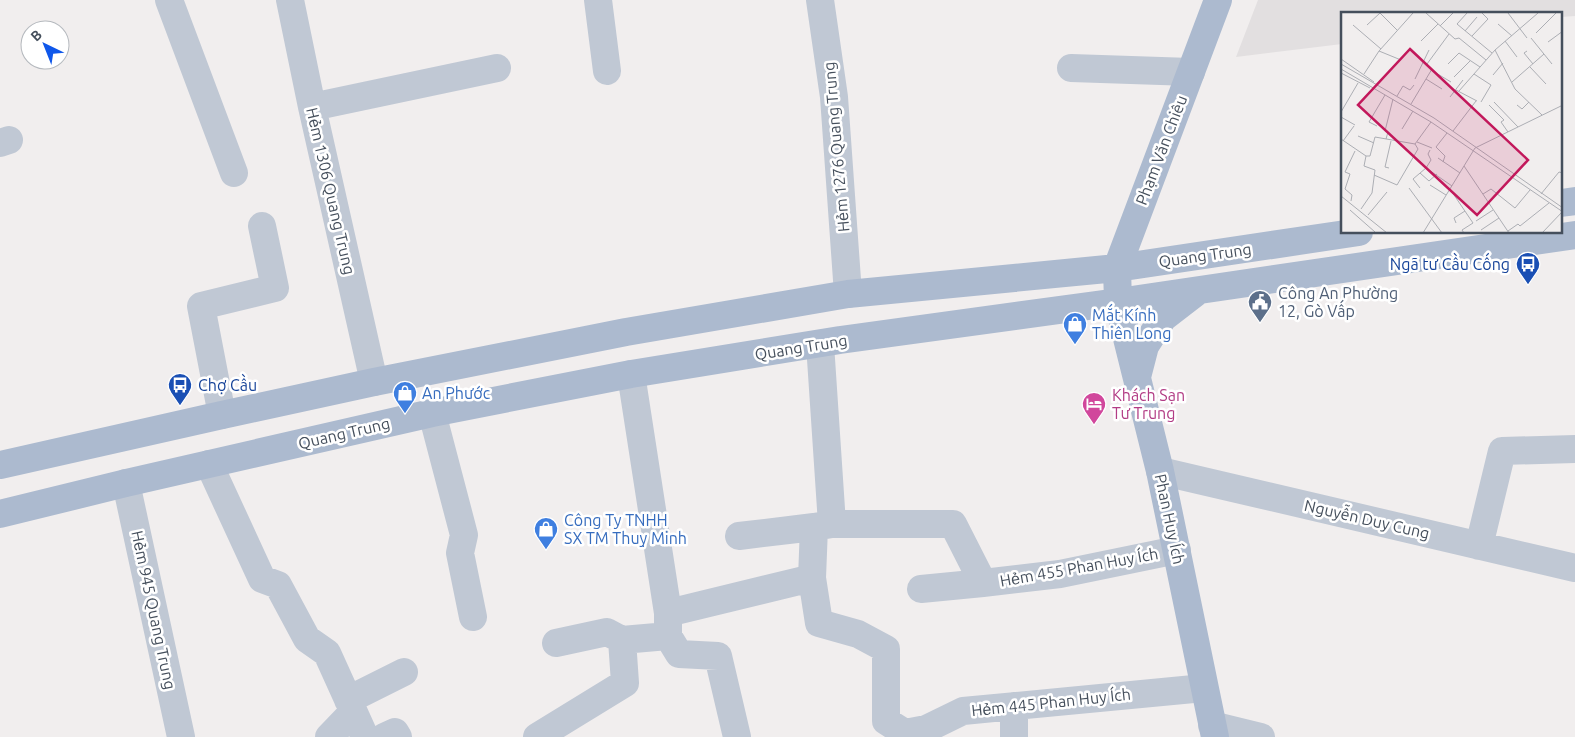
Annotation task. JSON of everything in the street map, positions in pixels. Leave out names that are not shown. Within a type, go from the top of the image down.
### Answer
[{"type":"main road","name":"Phạm Văn Chiêu","points":[[1118,302],[1117,268],[1218,0]]},
{"type":"main road","points":[[1562,203],[1575,201]]},
{"type":"main road","name":"Quang Trung","points":[[6,463],[374,382],[626,332],[848,294],[1117,268],[1346,234]]},
{"type":"main road","name":"Quang Trung","points":[[0,514],[432,413],[631,374],[820,344],[1198,291],[1575,235]]},
{"type":"main road","points":[[1137,378],[1145,346],[1163,318],[1198,291]]},
{"type":"main road","name":"Phan Huy Ích","points":[[1118,302],[1160,471],[1213,731]]},
{"type":"main road","points":[[626,332],[631,374]]},
{"type":"street","points":[[169,0],[234,173]]},
{"type":"street","points":[[598,0],[607,71]]},
{"type":"street","name":"Hẻm 1276 Quang Trung","points":[[820,0],[834,97],[848,294]]},
{"type":"street","name":"Hẻm 1306 Quang Trung","points":[[298,1],[312,108],[374,382]]},
{"type":"street","points":[[312,108],[497,68]]},
{"type":"street","points":[[1071,68],[1191,72]]},
{"type":"street","points":[[222,415],[201,306],[275,288],[262,226]]},
{"type":"street","points":[[556,643],[607,632],[622,640],[812,578],[823,526],[820,344]]},
{"type":"street","points":[[631,374],[668,624],[679,654],[718,656],[737,737]]},
{"type":"street","points":[[432,413],[464,535],[460,552],[473,617]]},
{"type":"street","points":[[1479,546],[1502,451],[1575,450]]},
{"type":"street","points":[[209,464],[262,579],[278,585],[308,639],[327,653],[365,737]]},
{"type":"street","name":"Nguyễn Duy Cung","points":[[1160,471],[1575,568]]},
{"type":"street","name":"Hẻm 945 Quang Trung","points":[[126,484],[181,737]]},
{"type":"street","name":"Quang Trung","points":[[0,522],[35,506]]},
{"type":"street","points":[[739,536],[823,526],[953,524],[982,583]]},
{"type":"street","name":"Hẻm 455 Phan Huy Ích","points":[[921,589],[1060,574],[1177,550]]},
{"type":"street","name":"Hẻm 445 Phan Huy Ích","points":[[812,578],[820,623],[858,634],[886,649],[886,721],[904,735],[926,729],[963,711],[1204,688]]},
{"type":"street","points":[[537,737],[625,683],[622,640]]},
{"type":"street","points":[[329,737],[351,706],[404,672]]},
{"type":"street","points":[[1014,706],[1014,737]]},
{"type":"street","points":[[1213,731],[1261,737]]},
{"type":"street","points":[[384,737],[395,732],[398,737]]},
{"type":"shaded area","points":[[1258,0],[1575,0],[1575,16],[1562,17],[1562,12],[1341,12],[1341,44],[1236,57]]},
{"type":"place","name":"Ngã tư Cầu Cống","points":[[1528,285]]},
{"type":"place","name":"Công An Phường 12, Gò Vấp","points":[[1260,323]]},
{"type":"place","name":"Mắt Kính Thiên Long","points":[[1075,345]]},
{"type":"place","name":"Chợ Cầu","points":[[180,406]]},
{"type":"place","name":"An Phước","points":[[405,414]]},
{"type":"place","name":"Khách Sạn Tư Trung","points":[[1094,425]]},
{"type":"place","name":"Công Ty TNHH SX TM Thuỵ Minh","points":[[546,550]]}]
